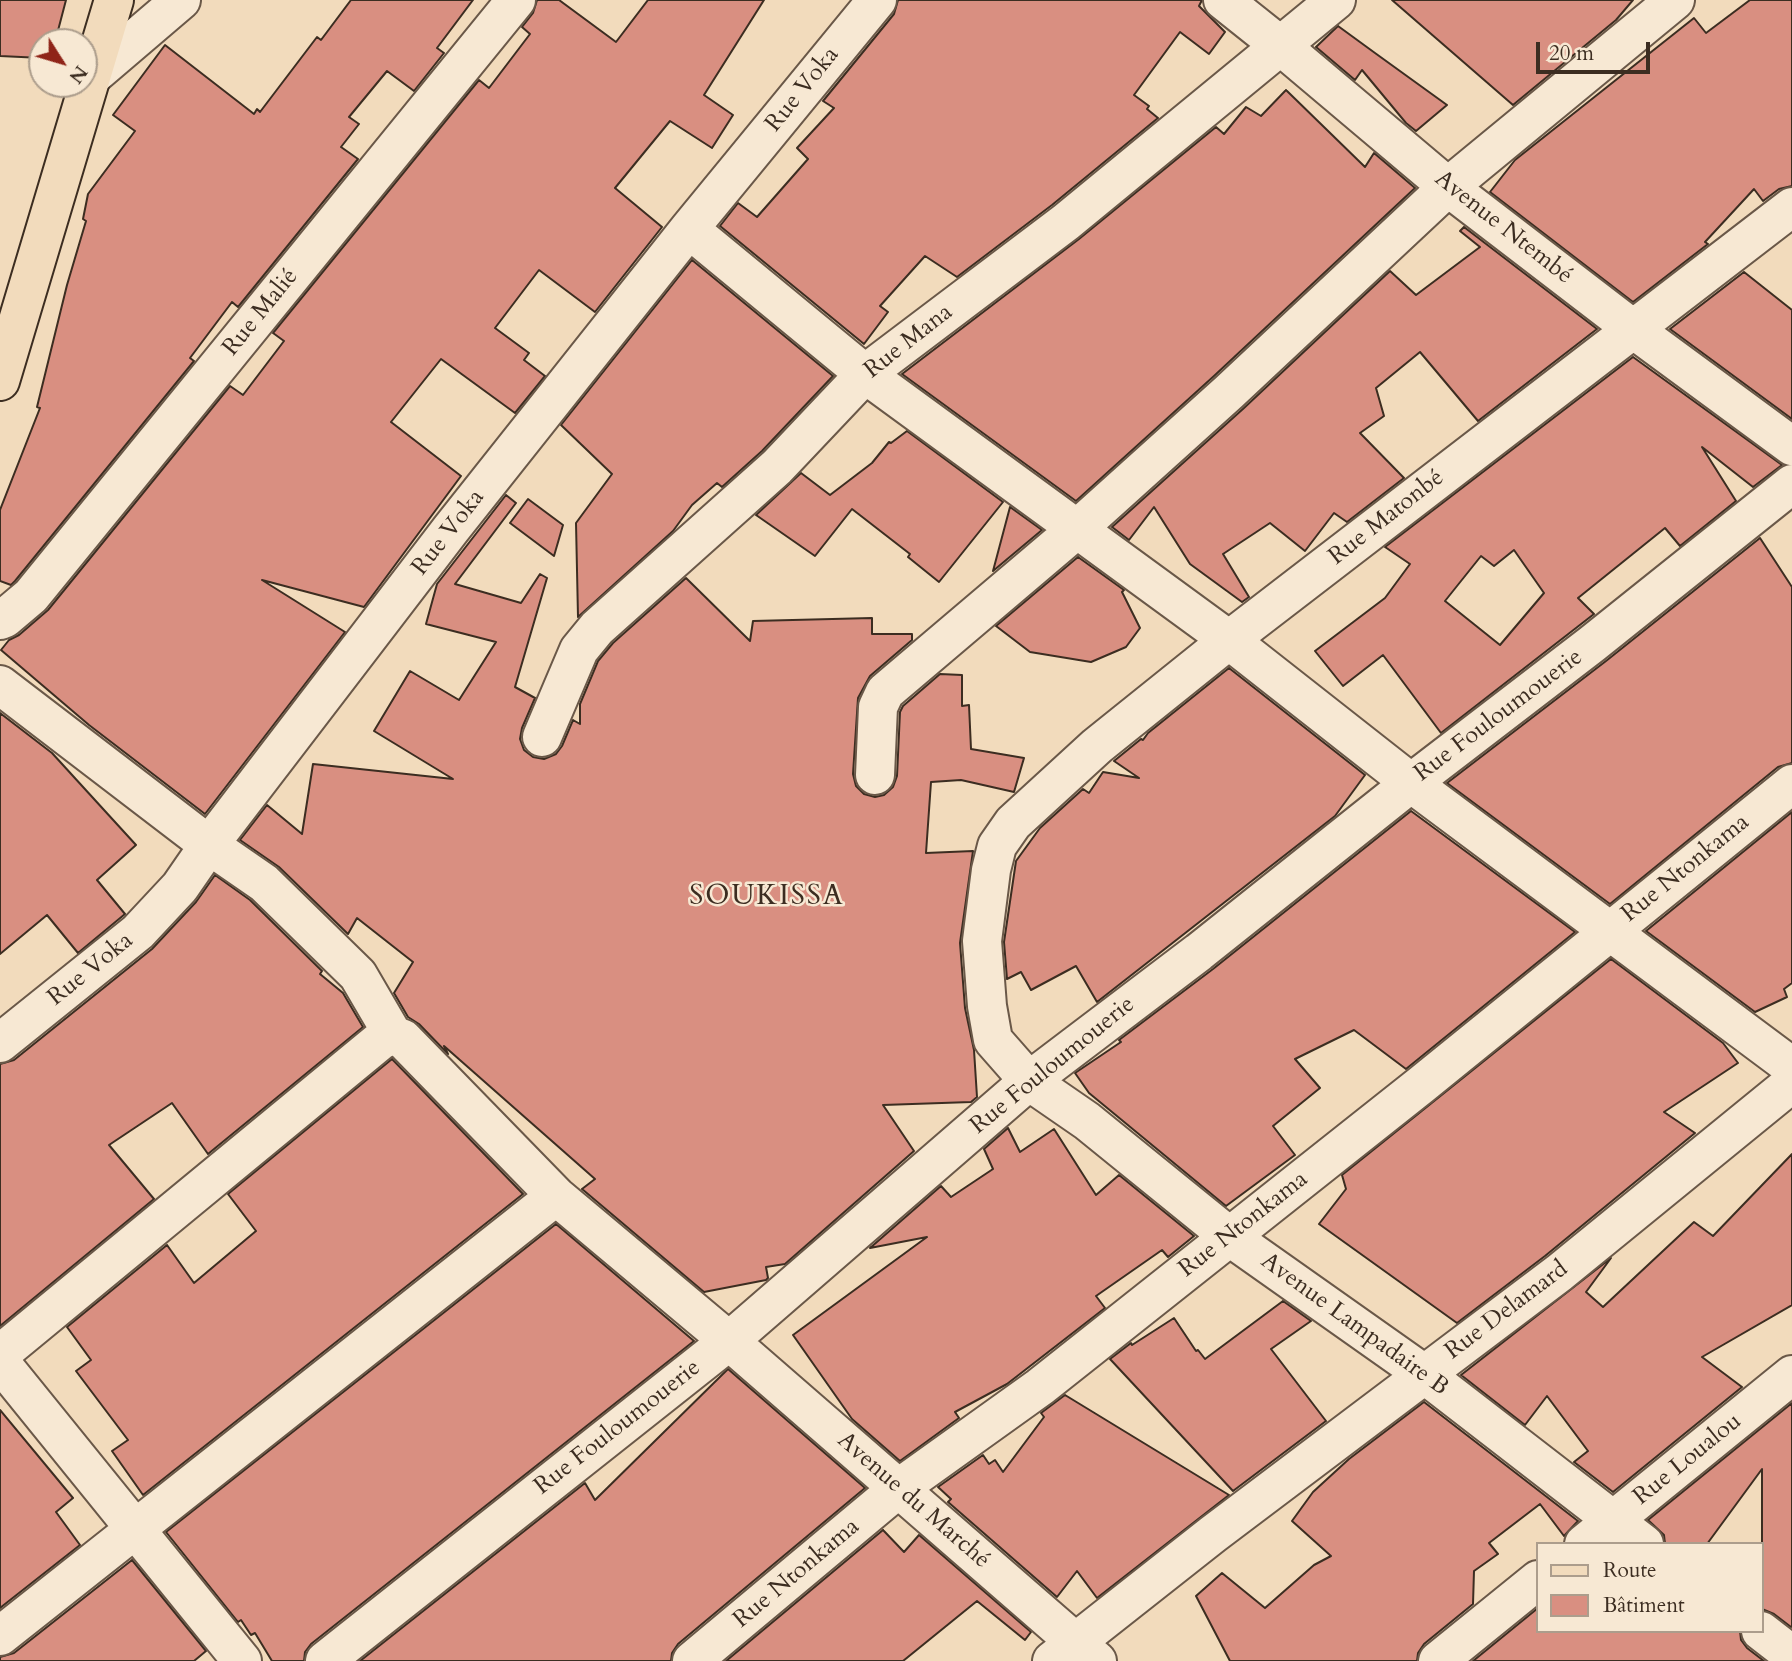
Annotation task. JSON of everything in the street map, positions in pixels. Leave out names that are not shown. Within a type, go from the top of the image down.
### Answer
[{"type":"main road","points":[[98,55],[114,0]]},
{"type":"main road","points":[[0,381],[85,98]]},
{"type":"street","points":[[98,71],[181,0]]},
{"type":"street","name":"Rue Malié","points":[[0,620],[31,596],[516,0]]},
{"type":"street","name":"Rue Voka","points":[[0,1043],[138,932],[180,887],[209,845],[451,529],[689,229],[877,0]]},
{"type":"street","name":"Avenue Ntembé","points":[[1223,0],[1448,187],[1633,329],[1792,446]]},
{"type":"street","name":"Rue Mana","points":[[542,737],[579,650],[597,628],[777,467],[865,374],[1066,222],[1336,0]]},
{"type":"street","points":[[875,775],[877,706],[885,692],[1077,529],[1229,392],[1448,187],[1675,0]]},
{"type":"street","name":"Rue Matonbé","points":[[997,846],[1013,823],[1097,746],[1229,640],[1792,207]]},
{"type":"street","points":[[689,229],[865,374],[1229,640],[1411,783],[1792,1068]]},
{"type":"street","name":"Rue Fouloumouerie","points":[[326,1661],[729,1341],[1029,1081],[1199,953],[1792,484]]},
{"type":"street","points":[[0,685],[209,845],[264,883],[358,975],[393,1035],[381,1040],[0,1354]]},
{"type":"street","name":"Rue Ntonkama","points":[[692,1661],[900,1488],[1040,1387],[1792,784]]},
{"type":"street","name":"Avenue Lampadaire B","points":[[997,846],[991,870],[982,940],[986,1006],[993,1040],[1029,1081],[1087,1121],[1230,1237],[1424,1374],[1641,1542]]},
{"type":"street","name":"Avenue du Marché","points":[[393,1035],[403,1039],[556,1196],[900,1488],[1074,1655]]},
{"type":"street","name":"Rue Delamard","points":[[1074,1655],[1424,1374],[1559,1273],[1792,1083]]},
{"type":"street","points":[[0,1636],[556,1196]]},
{"type":"street","points":[[0,1362],[242,1661]]},
{"type":"street","name":"Rue Loualou","points":[[1586,1542],[1792,1376]]},
{"type":"street","points":[[1438,1661],[1536,1582]]},
{"type":"street","points":[[1763,1633],[1792,1655]]},
{"type":"building","points":[[0,0],[66,0],[59,28],[28,28],[28,57],[0,56]]},
{"type":"building","points":[[351,0],[473,0],[437,48],[444,53],[414,91],[387,71],[349,117],[359,124],[341,147],[358,159],[238,307],[232,302],[190,358],[194,361],[15,581],[11,585],[0,581],[0,510],[40,408],[37,407],[67,285],[86,221],[83,219],[88,194],[135,131],[113,115],[165,45],[254,114],[257,109],[260,112],[317,37],[321,40]]},
{"type":"building","points":[[537,0],[559,0],[616,42],[648,0],[764,0],[704,95],[733,115],[712,148],[670,121],[615,188],[662,227],[595,312],[539,270],[495,328],[529,353],[524,360],[545,376],[515,413],[441,359],[391,422],[461,476],[364,607],[262,580],[345,632],[205,814],[89,725],[1,650],[9,640],[19,635],[48,610],[230,386],[243,395],[284,341],[273,333],[479,80],[489,88],[530,34],[522,27],[533,13]]},
{"type":"building","points":[[898,0],[1202,0],[1199,6],[1225,32],[1209,54],[1180,32],[1134,95],[1149,106],[1147,109],[1158,118],[1052,205],[957,277],[925,256],[880,306],[888,312],[864,344],[720,226],[738,203],[757,217],[808,159],[797,148],[834,108],[823,101],[894,14]]},
{"type":"building","points":[[1392,0],[1633,0],[1616,20],[1513,105]]},
{"type":"building","points":[[1750,0],[1792,0],[1792,186],[1779,189],[1763,201],[1754,189],[1705,242],[1708,244],[1633,302],[1490,192],[1515,160],[1694,18],[1706,33]]},
{"type":"building","points":[[1338,26],[1447,105],[1416,131],[1406,123],[1362,70],[1355,80],[1316,47]]},
{"type":"building","points":[[1286,90],[1365,167],[1374,153],[1415,188],[1076,501],[902,374],[1079,239],[1216,127],[1224,134],[1246,107],[1261,116]]},
{"type":"building","points":[[1464,227],[1597,329],[1478,421],[1420,352],[1376,388],[1384,416],[1360,433],[1404,478],[1347,522],[1334,513],[1305,551],[1270,523],[1223,554],[1249,597],[1242,602],[1190,564],[1154,507],[1129,540],[1112,527],[1390,271],[1416,295],[1480,247],[1460,231]]},
{"type":"building","points":[[692,260],[833,376],[762,451],[722,487],[717,483],[692,505],[673,531],[578,617],[576,523],[612,474],[561,425]]},
{"type":"building","points":[[1744,272],[1792,310],[1792,419],[1670,329]]},
{"type":"building","points":[[1633,357],[1782,465],[1753,487],[1702,447],[1736,501],[1680,546],[1665,528],[1578,598],[1594,614],[1441,733],[1383,655],[1343,686],[1315,651],[1385,598],[1410,564],[1385,547]],"holes":[[[1514,550],[1544,593],[1500,645],[1445,601],[1481,556],[1494,566]]]},
{"type":"building","points":[[907,431],[1003,502],[939,582],[908,557],[910,554],[852,509],[815,556],[756,515],[801,473],[830,495],[872,463],[889,442]]},
{"type":"building","points":[[506,495],[516,503],[455,584],[521,603],[540,574],[547,578],[515,687],[535,698],[520,739],[524,750],[533,757],[544,759],[556,754],[573,720],[580,724],[580,704],[598,661],[613,643],[686,578],[750,641],[753,621],[872,618],[872,634],[912,634],[912,640],[870,676],[858,698],[853,774],[856,786],[864,794],[875,797],[884,795],[893,787],[897,776],[900,712],[903,706],[940,674],[962,675],[962,706],[969,705],[971,749],[1024,758],[1014,792],[961,780],[931,782],[926,853],[973,851],[960,943],[965,1008],[974,1050],[977,1097],[971,1102],[883,1105],[914,1151],[785,1264],[766,1267],[766,1280],[704,1292],[582,1189],[595,1179],[408,1017],[394,993],[413,962],[357,918],[348,934],[279,867],[240,840],[267,805],[302,834],[313,764],[453,779],[374,731],[410,671],[459,700],[496,642],[426,624],[437,584]]},
{"type":"building","points":[[528,499],[563,525],[554,556],[510,523]]},
{"type":"building","points":[[1010,507],[1042,530],[993,571]]},
{"type":"building","points":[[1760,538],[1792,587],[1792,763],[1778,767],[1610,904],[1447,783],[1606,661]]},
{"type":"building","points":[[1078,557],[1124,590],[1122,592],[1140,628],[1126,647],[1091,662],[1030,652],[996,626]]},
{"type":"building","points":[[1229,668],[1365,775],[1335,816],[1097,1002],[1076,966],[1031,990],[1021,972],[1007,979],[1004,942],[1016,861],[1040,828],[1083,789],[1089,793],[1103,772],[1139,778],[1114,761]]},
{"type":"building","points":[[0,713],[52,753],[136,845],[97,880],[125,914],[78,953],[47,915],[0,954]]},
{"type":"building","points":[[1411,811],[1575,932],[1406,1069],[1354,1030],[1295,1059],[1320,1088],[1273,1126],[1295,1155],[1226,1206],[1089,1093],[1075,1073],[1121,1042],[1119,1040],[1213,969]]},
{"type":"building","points":[[1792,812],[1792,983],[1784,989],[1787,997],[1755,1012],[1646,931]]},
{"type":"building","points":[[215,875],[250,900],[322,971],[320,974],[343,993],[363,1027],[208,1154],[172,1103],[109,1145],[154,1199],[0,1326],[0,1064],[14,1060],[152,949],[196,902]]},
{"type":"building","points":[[1611,959],[1723,1043],[1738,1063],[1664,1112],[1695,1133],[1545,1256],[1457,1323],[1319,1224],[1346,1189],[1342,1175]]},
{"type":"building","points":[[392,1059],[523,1194],[143,1495],[112,1451],[128,1440],[76,1371],[91,1360],[67,1327],[167,1245],[194,1283],[256,1231],[228,1194]]},
{"type":"building","points":[[1008,1128],[1020,1152],[1054,1129],[1096,1195],[1119,1175],[1194,1236],[1168,1257],[1162,1250],[1096,1296],[1105,1308],[1007,1384],[955,1412],[959,1418],[900,1461],[852,1419],[793,1335],[927,1237],[870,1248],[941,1186],[951,1197],[993,1169],[984,1149]]},
{"type":"building","points":[[1792,1154],[1792,1305],[1702,1357],[1742,1387],[1613,1492],[1574,1462],[1588,1451],[1547,1396],[1525,1425],[1461,1375],[1611,1258],[1586,1292],[1603,1307],[1694,1222],[1713,1236]]},
{"type":"building","points":[[556,1224],[694,1341],[311,1644],[305,1652],[304,1661],[272,1661],[255,1633],[251,1635],[241,1620],[238,1622],[166,1532]]},
{"type":"building","points":[[1283,1301],[1311,1321],[1271,1349],[1326,1421],[1233,1491],[1110,1359],[1131,1343],[1132,1345],[1174,1318],[1196,1351],[1205,1359]]},
{"type":"building","points":[[728,1369],[865,1488],[678,1644],[672,1653],[671,1661],[360,1661],[585,1483],[595,1500]]},
{"type":"building","points":[[1065,1395],[1229,1495],[1097,1598],[1077,1571],[1057,1597],[948,1502],[951,1499],[938,1487],[983,1455],[989,1464],[995,1460],[1003,1472],[1044,1417],[1041,1413]]},
{"type":"building","points":[[1424,1402],[1578,1521],[1564,1536],[1540,1504],[1489,1543],[1498,1554],[1474,1571],[1473,1604],[1424,1644],[1418,1653],[1417,1661],[1230,1661],[1196,1596],[1222,1573],[1265,1608],[1314,1565],[1331,1556],[1292,1521],[1313,1492],[1349,1459]]},
{"type":"building","points":[[1792,1403],[1791,1627],[1764,1610],[1762,1469],[1708,1542],[1665,1542],[1664,1535],[1648,1520]]},
{"type":"building","points":[[0,1410],[73,1498],[56,1512],[80,1545],[0,1608]]},
{"type":"building","points":[[883,1530],[904,1552],[919,1535],[1031,1632],[1025,1640],[977,1601],[903,1661],[726,1661]]},
{"type":"building","points":[[132,1560],[206,1651],[194,1661],[0,1661],[0,1657],[14,1653]]},
{"type":"building","points":[[1536,1610],[1536,1633],[1740,1633],[1741,1640],[1747,1648],[1764,1661],[1473,1661]]},
{"type":"district","name":"SOUKISSA","points":[[767,898]]}]
